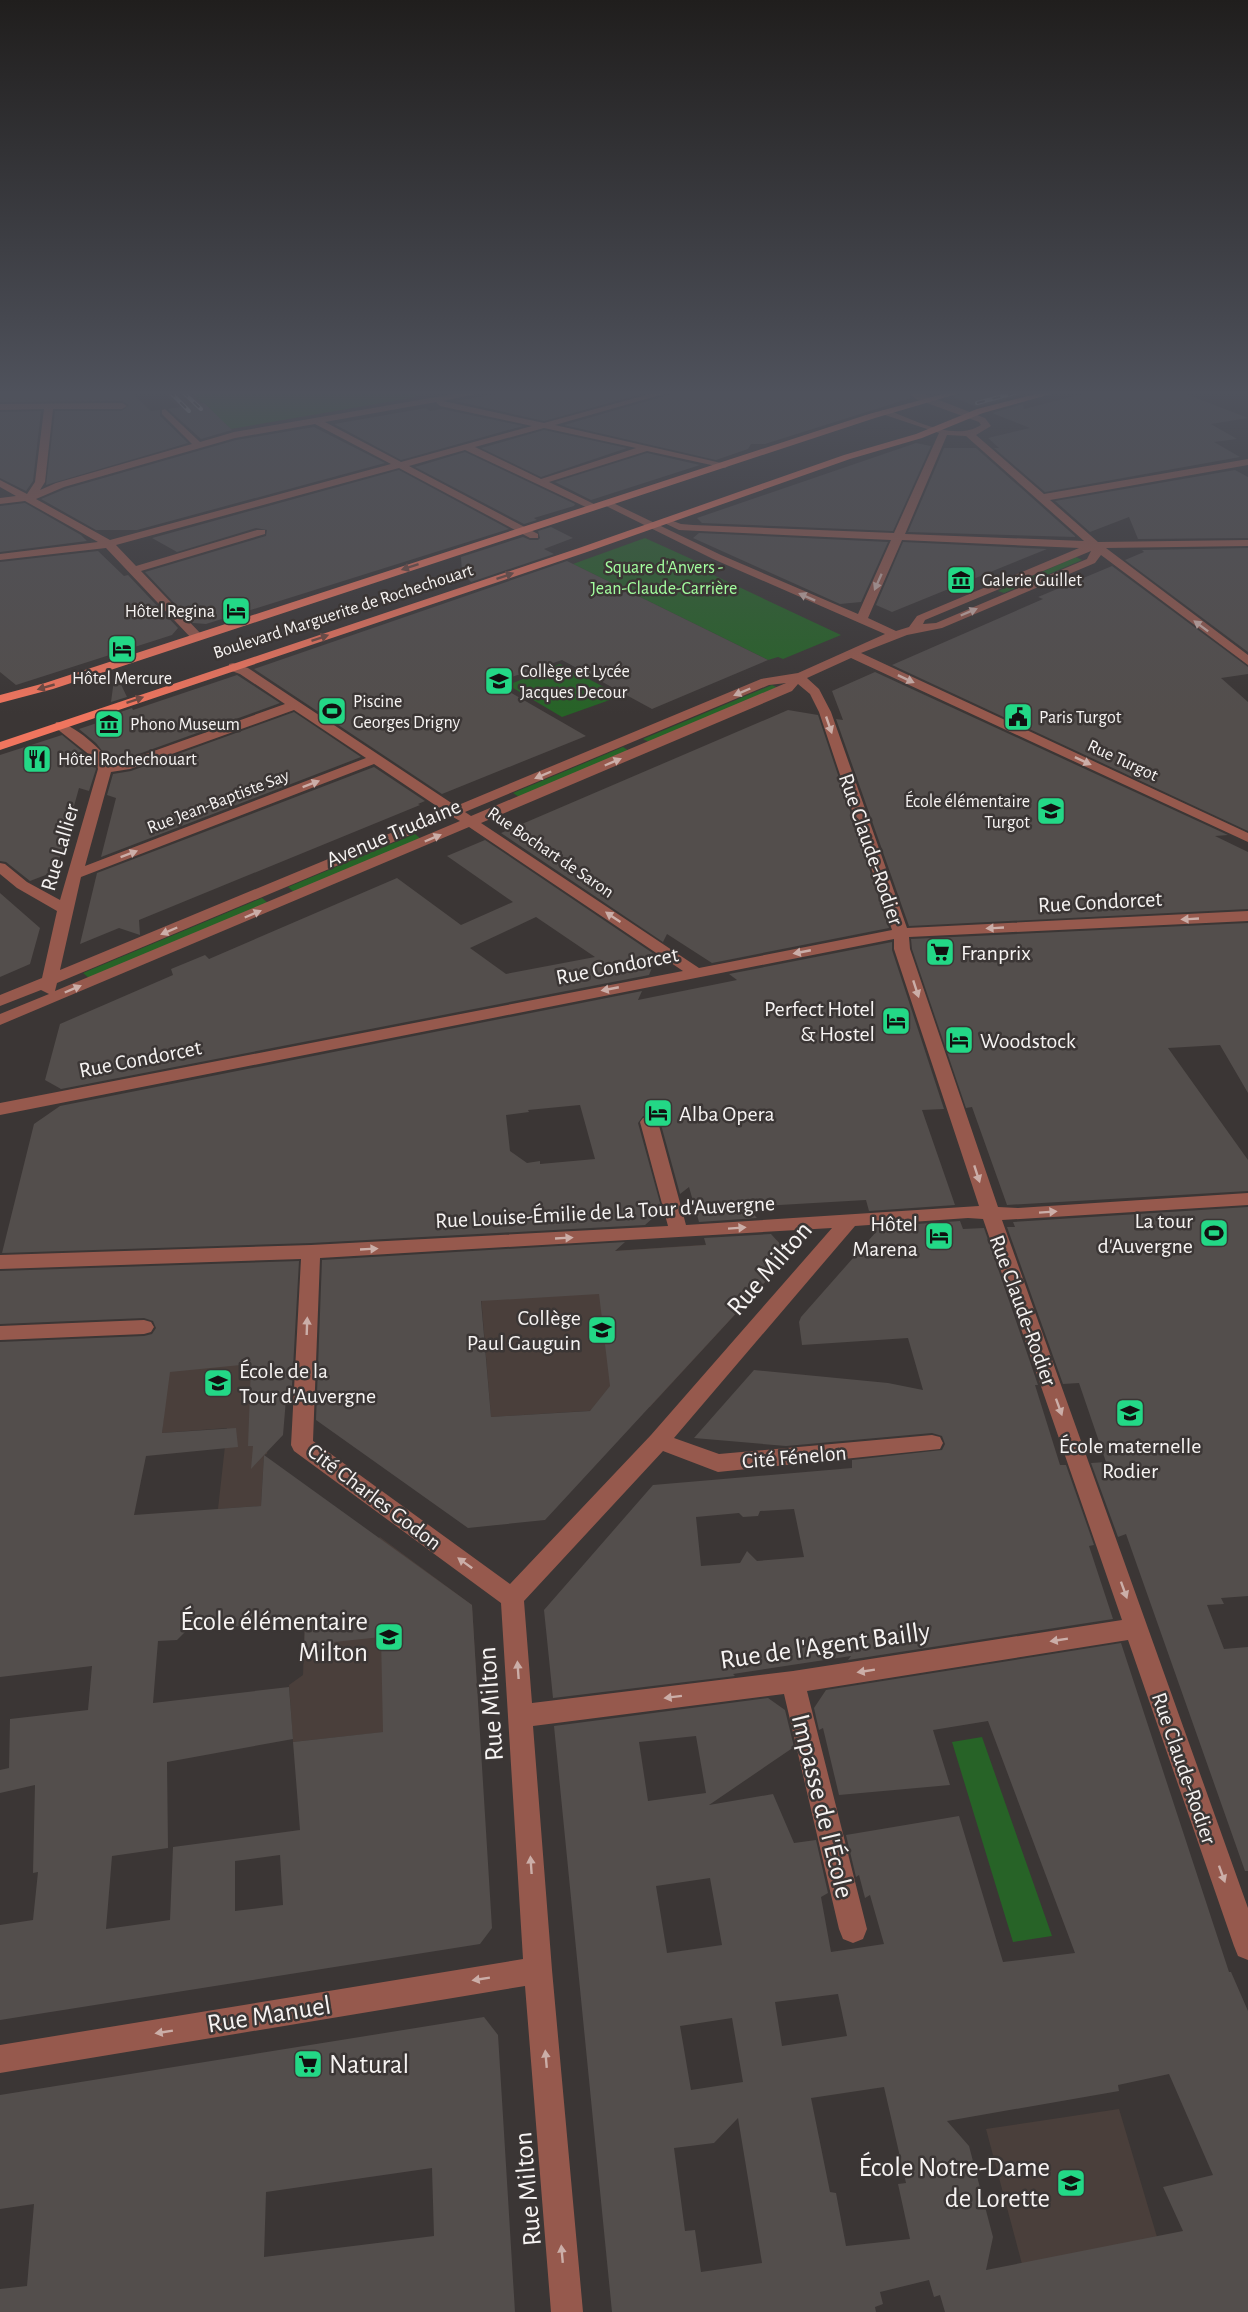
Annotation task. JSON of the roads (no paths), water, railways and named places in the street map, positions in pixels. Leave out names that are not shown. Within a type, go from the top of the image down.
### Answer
[{"type":"main road","name":"Boulevard Marguerite de Rochechouart","points":[[0,699],[49,686],[618,499]]},
{"type":"main road","name":"Boulevard Marguerite de Rochechouart","points":[[0,746],[728,499]]},
{"type":"street","points":[[0,501],[20,499]]},
{"type":"street","points":[[31,499],[109,544],[197,637]]},
{"type":"street","points":[[0,557],[109,544],[276,499]]},
{"type":"street","points":[[466,499],[534,536]]},
{"type":"street","points":[[575,499],[592,507]]},
{"type":"street","points":[[861,621],[913,499]]},
{"type":"street","points":[[1042,499],[1095,545],[1248,661]]},
{"type":"street","points":[[605,503],[673,537],[896,635]]},
{"type":"street","points":[[665,521],[689,528],[1095,545],[1248,543]]},
{"type":"street","points":[[673,537],[689,528]]},
{"type":"street","points":[[133,570],[261,532]]},
{"type":"street","name":"Avenue Trudaine","points":[[0,1001],[765,682],[798,677],[914,628],[938,626],[1091,561],[1097,554],[1095,545]]},
{"type":"street","name":"Rue Turgot","points":[[853,654],[1248,838]]},
{"type":"street","name":"Rue Bochart de Saron","points":[[232,667],[244,671],[697,973]]},
{"type":"street","name":"Avenue Trudaine","points":[[0,1020],[789,688],[798,677]]},
{"type":"street","name":"Rue Claude-Rodier","points":[[798,677],[815,692],[825,712],[901,933],[902,949],[990,1213],[1248,1946]]},
{"type":"street","points":[[61,725],[102,758],[105,769],[125,766],[295,705]]},
{"type":"street","name":"Rue Jean-Baptiste Say","points":[[74,875],[375,759]]},
{"type":"street","name":"Rue Lallier","points":[[45,1001],[65,909],[105,769]]},
{"type":"street","points":[[0,867],[22,885],[65,909]]},
{"type":"street","name":"Rue Condorcet","points":[[0,1109],[901,933],[1248,916]]},
{"type":"street","points":[[649,1122],[679,1232]]},
{"type":"street","name":"Rue Louise-Émilie de La Tour d'Auvergne","points":[[0,1262],[311,1252],[679,1232],[968,1212],[1018,1214],[1248,1199]]},
{"type":"street","name":"Rue Milton","points":[[567,2312],[538,1970],[512,1598],[659,1441],[850,1220]]},
{"type":"street","name":"Cité Charles Godon","points":[[311,1252],[302,1445],[512,1598]]},
{"type":"street","points":[[0,1333],[144,1327]]},
{"type":"street","name":"Cité Fénelon","points":[[659,1441],[718,1463],[932,1443]]},
{"type":"street","name":"Rue de l'Agent Bailly","points":[[521,1716],[793,1682],[1137,1628]]},
{"type":"street","name":"Impasse de l'École","points":[[793,1682],[853,1929]]},
{"type":"street","name":"Rue Manuel","points":[[0,2059],[538,1970]]},
{"type":"place","name":"Galerie Guillet","points":[[961,580]]},
{"type":"place","name":"Hôtel Regina","points":[[236,611]]},
{"type":"place","name":"Hôtel Mercure","points":[[122,649]]},
{"type":"place","name":"Collège et Lycée Jacques Decour","points":[[499,681]]},
{"type":"place","name":"Piscine Georges Drigny","points":[[332,711]]},
{"type":"place","name":"Paris Turgot","points":[[1018,717]]},
{"type":"place","name":"Phono Museum","points":[[109,724]]},
{"type":"place","name":"Hôtel Rochechouart","points":[[37,759]]},
{"type":"place","name":"École élémentaire Turgot","points":[[1051,811]]},
{"type":"place","name":"Franprix","points":[[940,952]]},
{"type":"place","name":"Perfect Hotel & Hostel","points":[[896,1021]]},
{"type":"place","name":"Woodstock","points":[[959,1040]]},
{"type":"place","name":"Alba Opera","points":[[658,1113]]},
{"type":"place","name":"La tour d'Auvergne","points":[[1214,1233]]},
{"type":"place","name":"Hôtel Marena","points":[[939,1236]]},
{"type":"place","name":"Collège Paul Gauguin","points":[[602,1330]]},
{"type":"place","name":"École de la Tour d'Auvergne","points":[[218,1383]]},
{"type":"place","name":"École maternelle Rodier","points":[[1130,1413]]},
{"type":"place","name":"École élémentaire Milton","points":[[389,1637]]},
{"type":"place","name":"Natural","points":[[308,2064]]},
{"type":"place","name":"École Notre-Dame de Lorette","points":[[1071,2183]]},
{"type":"park label","name":"Square d'Anvers - Jean-Claude-Carrière","points":[[664,577]]}]
